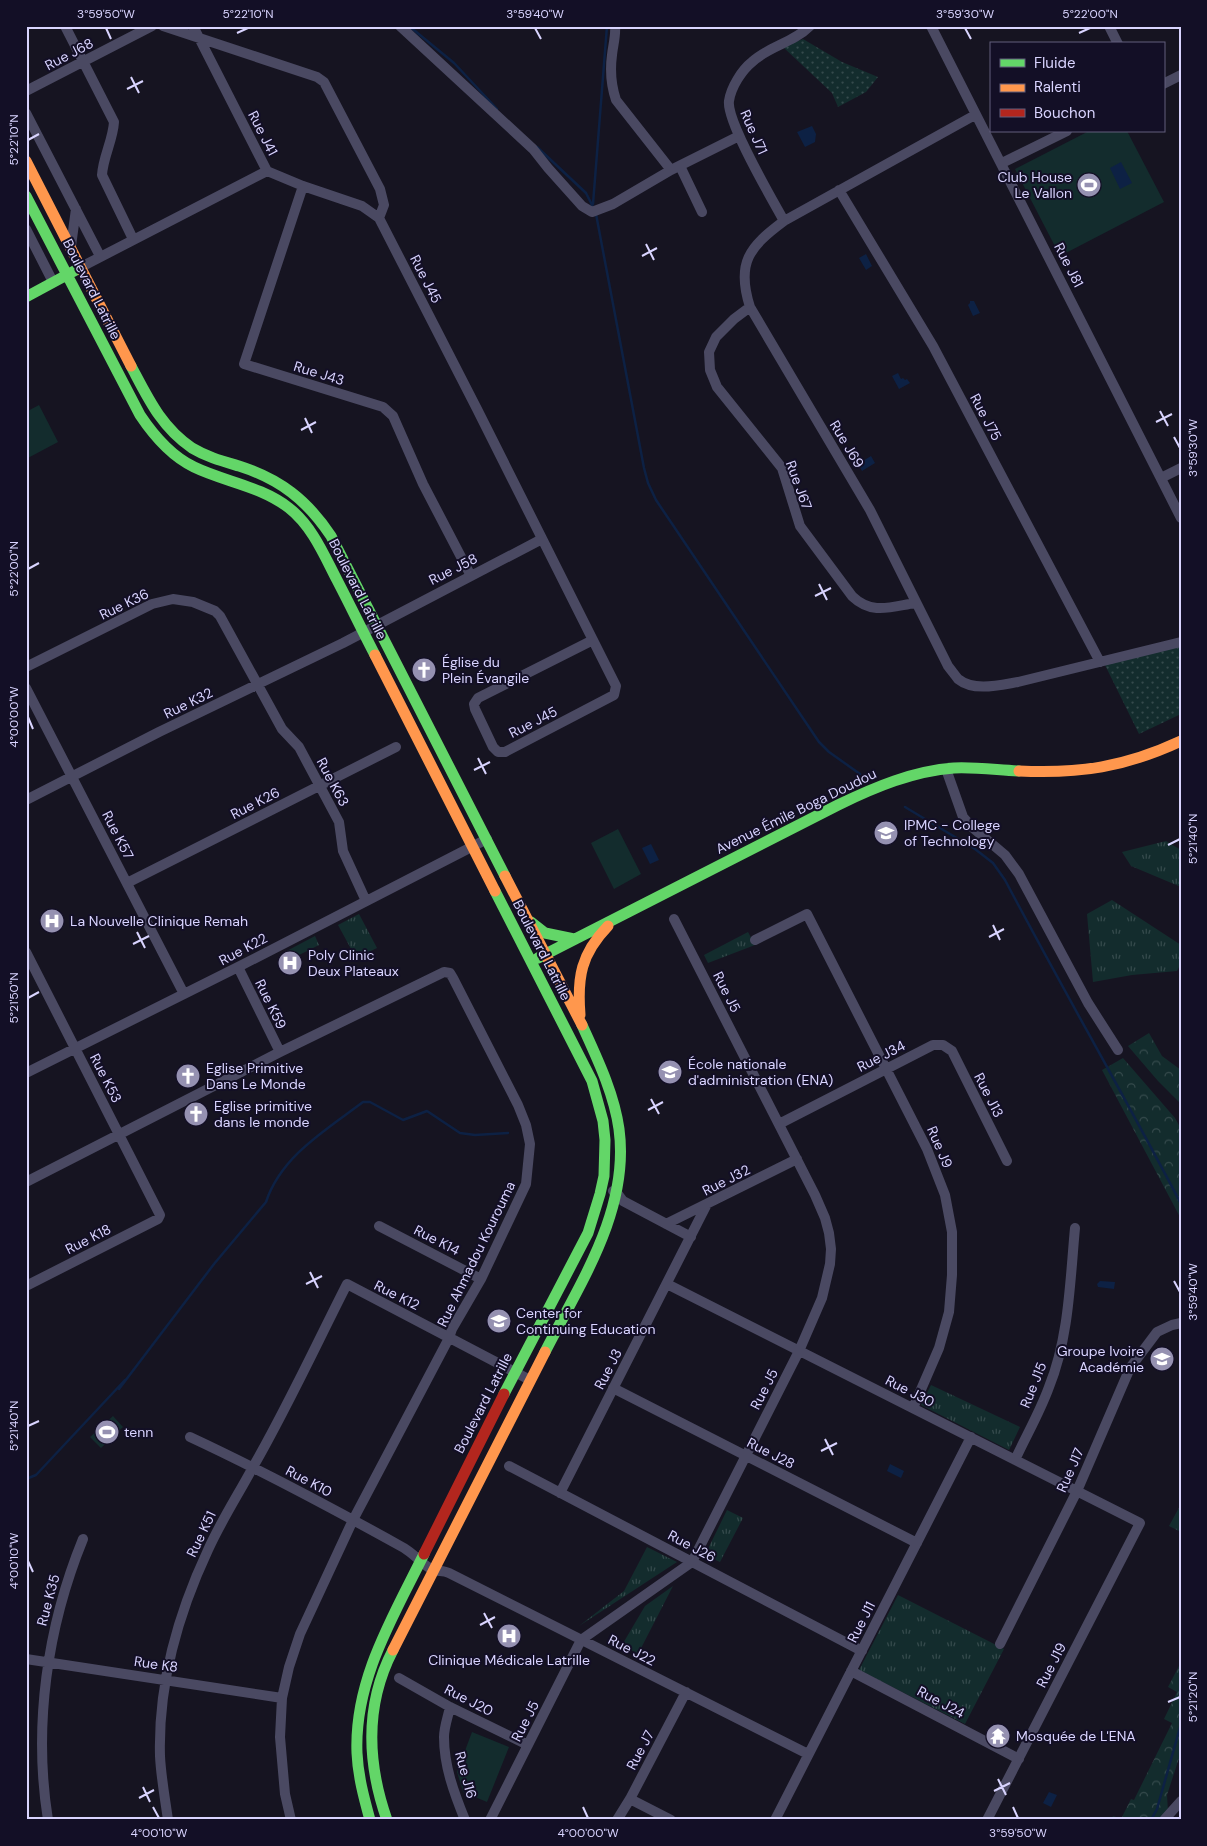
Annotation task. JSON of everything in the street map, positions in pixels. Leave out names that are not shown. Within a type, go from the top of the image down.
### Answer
[{"type":"main road","name":"Boulevard Latrille","points":[[26,161],[154,410],[164,424],[200,453],[262,474],[297,494],[322,520],[582,1026],[602,1067],[616,1106],[621,1149],[618,1199],[604,1236],[462,1512],[439,1568],[391,1654],[377,1696],[373,1716],[371,1752],[380,1800],[387,1820]]},
{"type":"main road","name":"Boulevard Latrille","points":[[26,196],[140,415],[153,435],[161,444],[194,468],[258,489],[274,497],[300,518],[309,529],[592,1081],[599,1101],[606,1147],[605,1176],[588,1233],[419,1556],[368,1671],[358,1713],[356,1752],[361,1785],[370,1820]]},
{"type":"main road","points":[[26,297],[81,267]]},
{"type":"main road","name":"Avenue Émile Boga Doudou","points":[[531,961],[871,789],[915,775],[946,769],[988,769],[1023,772],[1102,769],[1132,762],[1162,751],[1181,741]]},
{"type":"main road","points":[[582,1026],[578,994],[582,963],[596,937],[620,915]]},
{"type":"main road","points":[[528,919],[545,933],[574,939]]},
{"type":"street","points":[[65,26],[114,122],[114,129],[102,175],[133,239]]},
{"type":"street","name":"Rue J68","points":[[26,91],[84,63],[152,26]]},
{"type":"street","points":[[163,26],[317,77],[324,82],[380,189],[384,205],[379,218]]},
{"type":"street","name":"Rue J41","points":[[193,26],[267,171],[303,186],[362,206],[379,218]]},
{"type":"street","points":[[400,26],[533,149],[582,206],[590,211],[594,212],[607,207],[675,168],[739,136]]},
{"type":"street","points":[[615,26],[616,33],[612,55],[612,87],[616,100],[675,168],[702,212]]},
{"type":"street","name":"Rue J71","points":[[784,221],[739,136],[730,114],[729,101],[736,81],[750,63],[762,53],[800,36],[810,26]]},
{"type":"street","name":"Rue J81","points":[[931,26],[1181,518]]},
{"type":"street","points":[[1109,26],[1117,42]]},
{"type":"street","points":[[1164,84],[1181,75]]},
{"type":"street","points":[[26,113],[100,256]]},
{"type":"street","name":"Rue J69","points":[[975,115],[784,221],[767,234],[753,248],[744,266],[745,290],[750,307],[870,510],[915,603],[948,666],[959,680],[973,685],[992,686],[1018,682],[1181,642]]},
{"type":"street","points":[[1002,163],[1065,132]]},
{"type":"street","points":[[81,267],[267,171]]},
{"type":"street","name":"Rue J43","points":[[303,186],[244,364],[383,407],[388,411],[423,484],[471,576]]},
{"type":"street","name":"Rue J75","points":[[840,190],[933,346],[1100,662]]},
{"type":"street","points":[[26,209],[37,216]]},
{"type":"street","points":[[71,246],[76,209]]},
{"type":"street","name":"Rue J45","points":[[379,218],[542,539],[593,640],[616,686],[614,695],[505,752],[498,752],[493,747],[475,709],[474,704],[478,698],[593,640]]},
{"type":"street","points":[[26,229],[53,282]]},
{"type":"street","name":"Rue J67","points":[[750,307],[734,319],[716,337],[709,352],[710,370],[716,386],[782,468],[800,526],[852,596],[869,608],[886,608],[915,603]]},
{"type":"street","points":[[1161,478],[1181,468]]},
{"type":"street","name":"Rue J58","points":[[363,633],[542,539]]},
{"type":"street","name":"Rue K36","points":[[26,668],[152,604],[173,599],[193,602],[215,611],[220,616],[257,684]]},
{"type":"street","name":"Rue K32","points":[[26,800],[158,732],[363,633]]},
{"type":"street","name":"Rue K63","points":[[257,684],[282,729],[295,741],[339,822],[343,850],[366,901]]},
{"type":"street","name":"Rue K57","points":[[26,688],[184,994]]},
{"type":"street","name":"Rue K26","points":[[127,883],[396,747]]},
{"type":"street","points":[[946,769],[963,817],[1005,855],[1020,874],[1088,1003],[1118,1050]]},
{"type":"street","name":"Rue K22","points":[[26,1073],[487,839]]},
{"type":"street","name":"Rue J9","points":[[755,940],[807,914],[928,1149],[945,1195],[952,1232],[952,1275],[949,1312],[939,1348],[913,1408]]},
{"type":"street","name":"Rue J5","points":[[490,1820],[581,1640],[692,1562],[799,1351],[822,1298],[830,1264],[831,1249],[825,1218],[797,1159],[674,919]]},
{"type":"street","name":"Rue K53","points":[[26,952],[160,1215]]},
{"type":"street","name":"Rue K59","points":[[238,967],[280,1052]]},
{"type":"street","name":"Rue Ahmadou Kourouma","points":[[26,1182],[280,1052],[444,972],[450,973],[518,1105],[526,1125],[530,1144],[526,1184],[481,1279],[452,1329],[353,1520],[300,1634],[289,1666],[282,1698],[280,1737],[281,1766],[291,1820]]},
{"type":"street","name":"Rue J34","points":[[779,1124],[932,1045],[943,1045]]},
{"type":"street","name":"Rue J13","points":[[943,1045],[952,1051],[1007,1161]]},
{"type":"street","name":"Rue J32","points":[[666,1224],[797,1159]]},
{"type":"street","points":[[601,1194],[618,1199],[691,1237]]},
{"type":"street","name":"Rue J3","points":[[560,1493],[707,1204]]},
{"type":"street","name":"Rue K18","points":[[26,1286],[158,1219],[160,1215]]},
{"type":"street","name":"Rue K14","points":[[379,1226],[481,1279]]},
{"type":"street","name":"Rue J15","points":[[1015,1460],[1050,1386],[1062,1342],[1069,1298],[1075,1228]]},
{"type":"street","name":"Rue K12","points":[[347,1284],[530,1380]]},
{"type":"street","name":"Rue K51","points":[[168,1820],[160,1754],[166,1679],[175,1635],[190,1591],[208,1550],[254,1467],[347,1284]]},
{"type":"street","name":"Rue J30","points":[[667,1284],[1140,1522]]},
{"type":"street","name":"Rue J17","points":[[1000,1644],[1077,1491],[1130,1368],[1157,1332],[1181,1323]]},
{"type":"street","name":"Rue J28","points":[[614,1388],[917,1543]]},
{"type":"street","name":"Rue J11","points":[[775,1820],[971,1437]]},
{"type":"street","name":"Rue K10","points":[[190,1438],[254,1467],[419,1556]]},
{"type":"street","name":"Rue J26","points":[[509,1466],[862,1651]]},
{"type":"street","name":"Rue J19","points":[[987,1820],[1140,1522]]},
{"type":"street","name":"Rue K35","points":[[48,1820],[43,1783],[42,1747],[43,1710],[48,1662],[62,1596],[83,1539]]},
{"type":"street","name":"Rue J22","points":[[419,1556],[439,1568],[808,1754]]},
{"type":"street","name":"Rue K8","points":[[26,1659],[282,1698]]},
{"type":"street","name":"Rue J24","points":[[851,1671],[1019,1759]]},
{"type":"street","name":"Rue J20","points":[[399,1678],[450,1707],[528,1745]]},
{"type":"street","name":"Rue J7","points":[[617,1820],[686,1692]]},
{"type":"street","name":"Rue J16","points":[[450,1707],[444,1735],[445,1755],[455,1796],[465,1820]]},
{"type":"street","points":[[630,1799],[671,1820]]},
{"type":"street","points":[[1164,1820],[1181,1801]]},
{"type":"green space","points":[[803,39],[842,62],[878,77],[866,92],[838,107],[832,93],[783,47]]},
{"type":"green space","name":"Club House Le Vallon","points":[[1087,132],[1128,132],[1164,202],[1060,256],[1015,169]]},
{"type":"green space","points":[[39,405],[58,442],[26,459],[26,412]]},
{"type":"green space","points":[[1181,645],[1181,714],[1139,734],[1105,665]]},
{"type":"green space","points":[[618,829],[641,874],[614,889],[591,843]]},
{"type":"green space","points":[[1166,841],[1181,850],[1181,887],[1131,866],[1122,852]]},
{"type":"green space","points":[[1112,900],[1181,945],[1181,963],[1177,971],[1132,975],[1093,982],[1087,914]]},
{"type":"green space","points":[[359,914],[377,948],[356,958],[338,925]]},
{"type":"green space","points":[[748,932],[755,945],[708,963],[704,955]]},
{"type":"green space","points":[[315,936],[319,945],[285,962],[281,954]]},
{"type":"green space","points":[[1149,1033],[1162,1056],[1181,1070],[1181,1104],[1128,1046]]},
{"type":"green space","points":[[1123,1058],[1175,1118],[1181,1129],[1181,1219],[1102,1070]]},
{"type":"green space","points":[[931,1385],[1020,1427],[1009,1450],[921,1405]]},
{"type":"green space","name":"tenn","points":[[113,1416],[123,1427],[101,1448],[90,1437]]},
{"type":"green space","points":[[1181,1504],[1181,1532],[1169,1526]]},
{"type":"green space","points":[[727,1510],[743,1518],[720,1562],[705,1555]]},
{"type":"green space","points":[[647,1547],[677,1562],[579,1626],[624,1591]]},
{"type":"green space","points":[[673,1586],[638,1654],[622,1645],[645,1606]]},
{"type":"green space","points":[[898,1595],[1004,1649],[965,1724],[859,1670]]},
{"type":"green space","points":[[1181,1662],[1181,1752],[1167,1795],[1168,1812],[1161,1820],[1111,1820],[1113,1816],[1121,1819],[1131,1799],[1134,1800],[1172,1723],[1164,1719],[1177,1692],[1168,1687]]},
{"type":"green space","points":[[472,1732],[509,1747],[487,1802],[463,1792],[457,1772]]},
{"type":"water","points":[[812,126],[816,134],[815,142],[805,147],[797,132]]},
{"type":"water","points":[[1121,162],[1132,183],[1120,189],[1110,168]]},
{"type":"water","points":[[866,254],[872,266],[866,270],[859,258]]},
{"type":"water","points":[[970,301],[974,301],[980,313],[973,316],[968,305]]},
{"type":"water","points":[[898,373],[901,379],[907,379],[910,383],[899,389],[892,376]]},
{"type":"water","points":[[871,456],[875,463],[862,471],[858,464]]},
{"type":"water","points":[[651,844],[659,860],[650,864],[642,848]]},
{"type":"water","points":[[1100,1281],[1115,1282],[1114,1289],[1098,1287],[1097,1284]]},
{"type":"water","points":[[890,1464],[904,1471],[901,1478],[887,1471]]},
{"type":"water","points":[[1049,1792],[1057,1795],[1051,1807],[1043,1803]]},
{"type":"waterway","points":[[409,26],[454,63],[497,109]]},
{"type":"waterway","points":[[593,204],[607,26]]},
{"type":"waterway","points":[[537,147],[586,193],[594,209]]},
{"type":"waterway","points":[[596,214],[644,468],[648,483],[656,500],[819,742],[829,752],[860,774]]},
{"type":"waterway","points":[[905,807],[975,849],[993,863],[1005,880],[1181,1204]]},
{"type":"waterway","points":[[26,1479],[36,1475],[125,1380],[119,1389],[214,1264],[266,1202],[282,1171],[306,1145],[363,1102],[370,1102],[403,1120],[427,1111],[460,1133],[475,1135],[508,1133]]},
{"type":"waterway","points":[[1151,1820],[1157,1809],[1181,1724]]},
{"type":"traffic: fast","points":[[26,196],[140,415],[151,430],[170,451],[194,467],[267,494],[297,515],[311,532],[322,551],[375,655]]},
{"type":"traffic: fast","points":[[26,297],[76,270]]},
{"type":"traffic: fast","points":[[131,366],[156,411],[181,440],[203,454],[254,471],[280,484],[302,501],[322,523],[331,536],[505,876]]},
{"type":"traffic: fast","points":[[538,958],[838,805],[880,786],[909,776],[954,768],[1019,771]]},
{"type":"traffic: fast","points":[[495,891],[592,1081],[603,1121],[605,1140],[604,1176],[588,1233],[504,1394]]},
{"type":"traffic: fast","points":[[531,922],[545,933],[574,939]]},
{"type":"traffic: fast","points":[[545,1352],[599,1245],[610,1217],[617,1188],[620,1159],[617,1116],[604,1076],[582,1025]]},
{"type":"traffic: fast","points":[[370,1820],[360,1779],[357,1753],[358,1726],[362,1700],[369,1675],[388,1625],[424,1554]]},
{"type":"traffic: fast","points":[[387,1820],[380,1799],[376,1777],[372,1734],[377,1691],[393,1650]]},
{"type":"traffic: slow","points":[[26,161],[131,366]]},
{"type":"traffic: slow","points":[[375,655],[495,891]]},
{"type":"traffic: slow","points":[[1019,771],[1062,771],[1102,767],[1141,757],[1181,741]]},
{"type":"traffic: slow","points":[[505,876],[582,1025]]},
{"type":"traffic: slow","points":[[580,1015],[580,978],[586,956],[608,926]]},
{"type":"traffic: slow","points":[[393,1650],[545,1352]]},
{"type":"traffic: jam","points":[[424,1554],[504,1394]]},
{"type":"place","name":"Club House Le Vallon","points":[[1089,185]]},
{"type":"place","name":"Église du Plein Évangile","points":[[424,670]]},
{"type":"place","name":"IPMC - College of Technology","points":[[886,833]]},
{"type":"place","name":"La Nouvelle Clinique Remah","points":[[52,921]]},
{"type":"place","name":"Poly Clinic Deux Plateaux","points":[[290,963]]},
{"type":"place","name":"École nationale d'administration (ENA)","points":[[670,1072]]},
{"type":"place","name":"Eglise Primitive Dans Le Monde","points":[[188,1076]]},
{"type":"place","name":"Eglise primitive dans le monde","points":[[196,1114]]},
{"type":"place","name":"Center for Continuing Education","points":[[499,1321]]},
{"type":"place","name":"Groupe Ivoire Académie","points":[[1162,1359]]},
{"type":"place","name":"tenn","points":[[107,1432]]},
{"type":"place","name":"Clinique Médicale Latrille","points":[[509,1636]]},
{"type":"place","name":"Mosquée de L'ENA","points":[[998,1736]]}]
